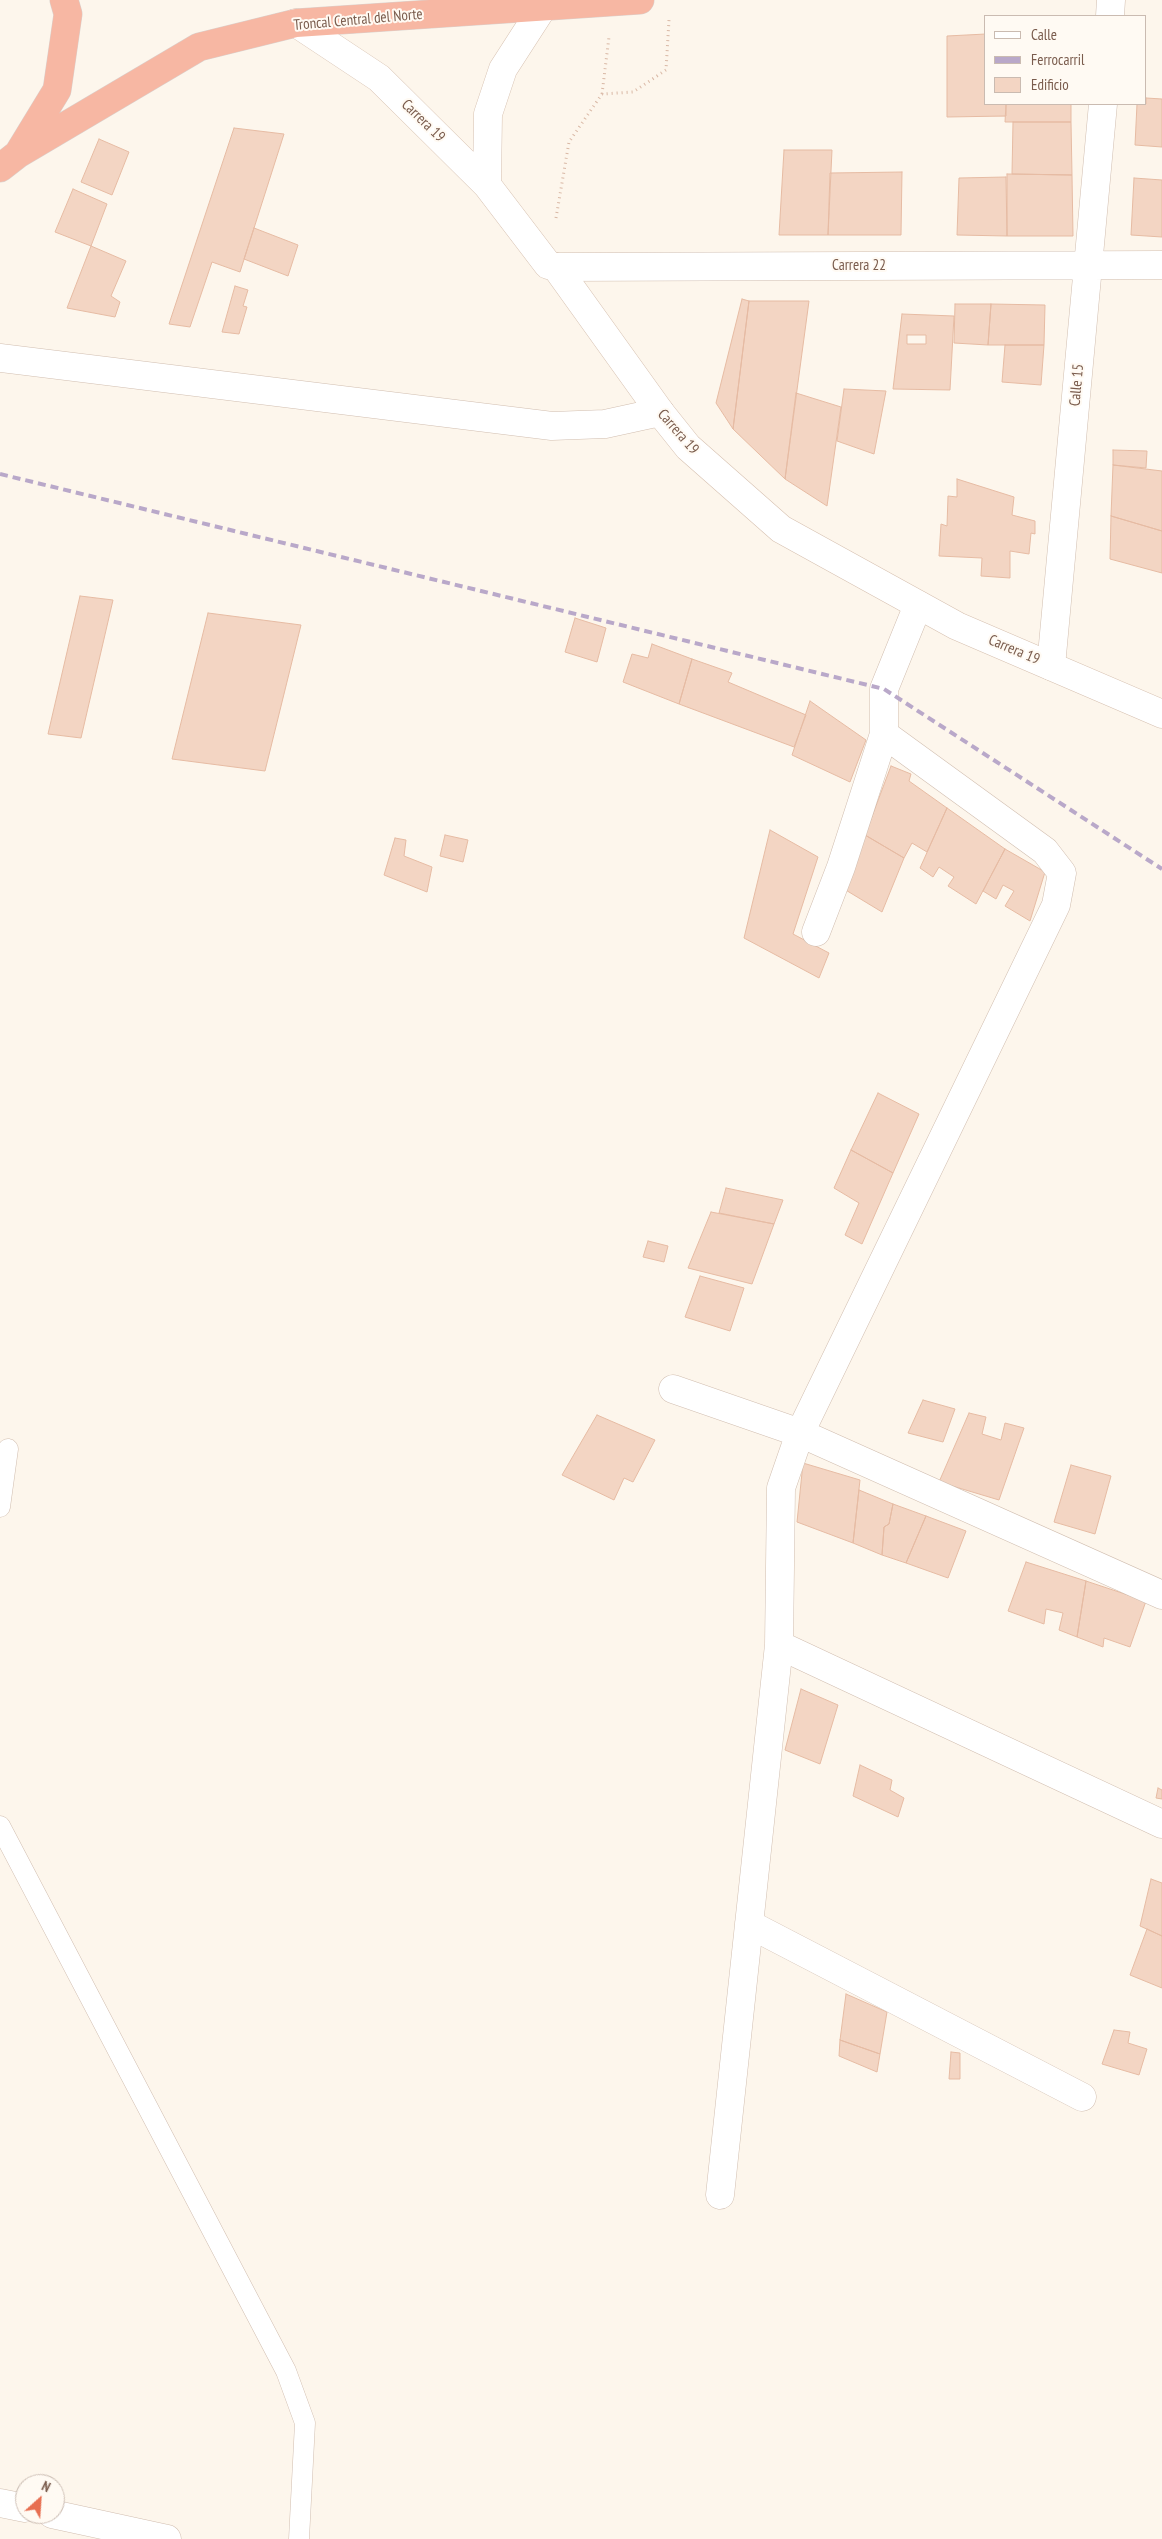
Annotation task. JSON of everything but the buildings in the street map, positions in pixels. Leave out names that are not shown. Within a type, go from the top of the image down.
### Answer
[{"type":"highway","points":[[9,161],[58,90],[68,14],[64,0]]},
{"type":"highway","name":"Troncal Central del Norte","points":[[9,161],[110,98],[200,47],[296,24],[640,0]]},
{"type":"street","points":[[1110,15],[1111,0]]},
{"type":"street","points":[[487,184],[488,114],[503,69],[543,7]]},
{"type":"street","name":"Carrera 19","points":[[296,24],[379,78],[487,184],[552,266],[688,447],[781,530],[957,626],[1162,714]]},
{"type":"street","name":"Calle 15","points":[[1051,666],[1103,105]]},
{"type":"street","name":"Carrera 22","points":[[552,266],[1162,266]]},
{"type":"street","points":[[0,358],[552,426],[605,424],[660,412]]},
{"type":"street","points":[[816,932],[841,867],[884,734],[884,689],[918,604]]},
{"type":"street","points":[[720,2195],[779,1645],[781,1488],[800,1433],[1056,905],[1062,873],[1045,851],[884,734]]},
{"type":"street","points":[[673,1389],[800,1433],[1162,1595]]},
{"type":"street","points":[[779,1645],[1162,1824]]},
{"type":"street","points":[[749,1924],[1082,2097]]},
{"type":"street","points":[[0,2503],[15,2506]]},
{"type":"street","points":[[65,2517],[167,2539]]},
{"type":"lane","points":[[0,1507],[8,1449]]},
{"type":"lane","points":[[0,1826],[286,2372],[305,2423],[299,2539]]},
{"type":"path","points":[[552,266],[569,142],[602,94],[612,2]]},
{"type":"path","points":[[602,94],[633,92],[666,70],[669,18]]},
{"type":"railway","points":[[0,474],[884,689],[1162,869]]}]
